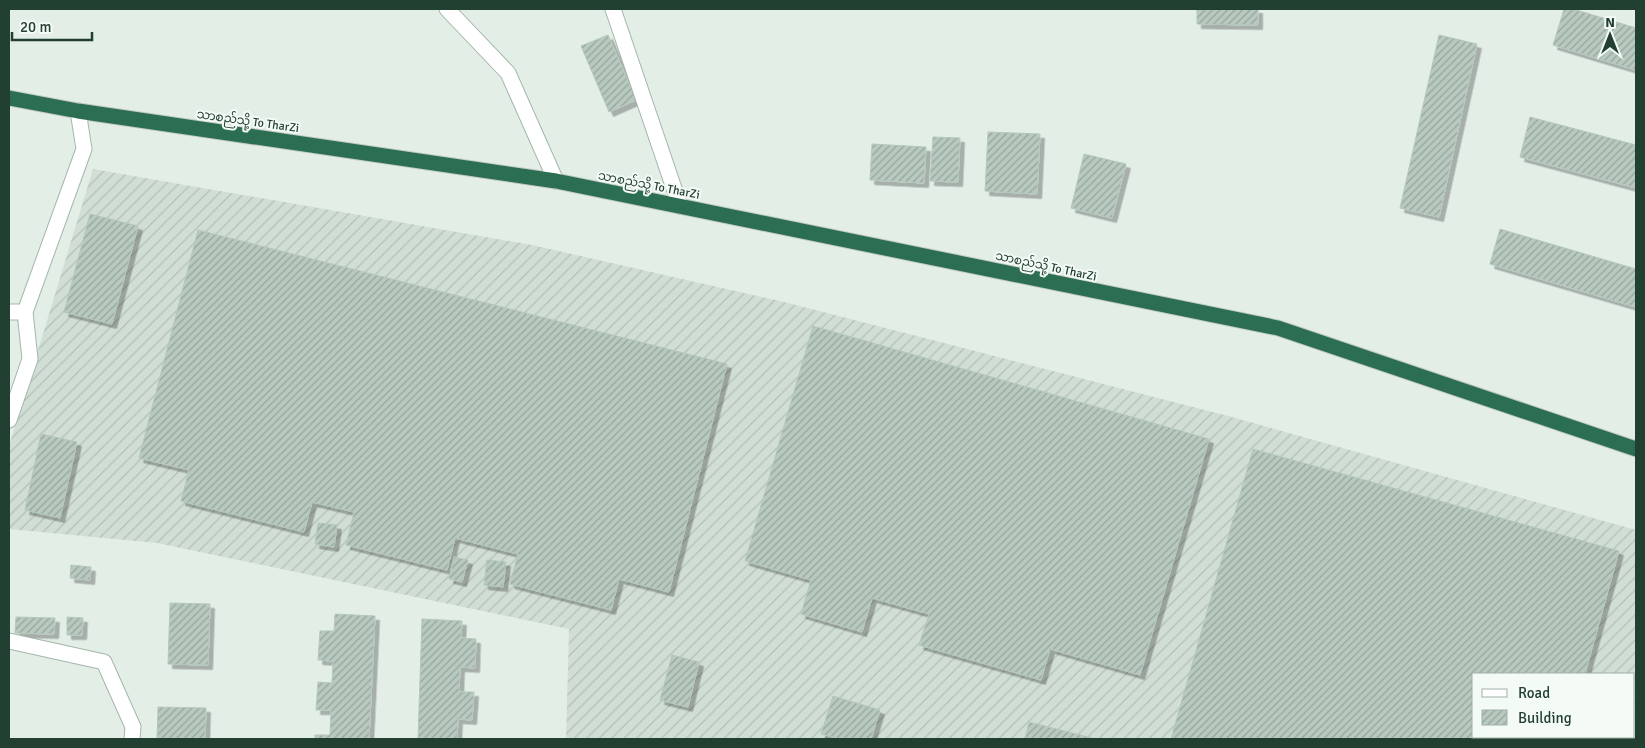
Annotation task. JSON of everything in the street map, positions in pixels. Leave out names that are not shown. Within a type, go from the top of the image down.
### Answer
[{"type":"highway","name":"သာစည်သို့ To TharZi","points":[[9,98],[78,111],[556,182],[1278,328],[1636,449]]},
{"type":"street","points":[[447,9],[508,73],[556,182]]},
{"type":"street","points":[[613,9],[680,206]]},
{"type":"street","points":[[9,420],[30,359],[25,312],[84,149],[78,111]]},
{"type":"street","points":[[9,312],[25,312]]},
{"type":"street","points":[[9,641],[104,662],[133,727],[132,739]]},
{"type":"shaded area","points":[[93,169],[532,245],[788,303],[1232,417],[1636,530],[1636,739],[566,739],[569,629],[157,543],[9,529],[9,446]]},
{"type":"building","points":[[1197,9],[1258,9],[1258,25],[1197,24]]},
{"type":"building","points":[[1564,9],[1573,9],[1636,28],[1636,70],[1553,45]]},
{"type":"building","points":[[608,35],[636,100],[609,112],[581,46]]},
{"type":"building","points":[[1439,35],[1477,44],[1439,217],[1400,208]]},
{"type":"building","points":[[1530,117],[1636,145],[1636,188],[1520,157]]},
{"type":"building","points":[[988,132],[1040,134],[1037,194],[985,191]]},
{"type":"building","points":[[933,137],[960,138],[958,182],[930,181]]},
{"type":"building","points":[[872,144],[926,147],[924,183],[870,180]]},
{"type":"building","points":[[1084,154],[1126,164],[1112,218],[1071,208]]},
{"type":"building","points":[[90,214],[138,226],[112,324],[64,312]]},
{"type":"building","points":[[1500,229],[1636,269],[1636,307],[1490,264]]},
{"type":"building","points":[[198,230],[727,364],[669,592],[619,579],[611,610],[510,584],[518,554],[455,538],[447,570],[346,545],[354,512],[312,502],[304,532],[181,501],[189,470],[139,458]]},
{"type":"building","points":[[813,326],[1209,439],[1140,675],[1050,649],[1041,680],[919,645],[929,614],[872,598],[862,632],[801,614],[811,580],[745,561]]},
{"type":"building","points":[[41,434],[77,442],[60,518],[25,510]]},
{"type":"building","points":[[1253,449],[1619,551],[1585,673],[1472,673],[1472,738],[1566,739],[1171,739]]},
{"type":"building","points":[[318,523],[337,525],[334,547],[315,544]]},
{"type":"building","points":[[454,557],[468,560],[462,582],[449,579]]},
{"type":"building","points":[[487,560],[506,562],[503,587],[484,585]]},
{"type":"building","points":[[71,565],[91,567],[90,580],[70,578]]},
{"type":"building","points":[[170,603],[210,604],[208,665],[168,664]]},
{"type":"building","points":[[335,614],[375,616],[369,739],[315,739],[315,735],[330,735],[331,710],[316,710],[318,682],[332,683],[333,661],[318,660],[320,631],[334,631]]},
{"type":"building","points":[[16,617],[55,618],[54,634],[15,633]]},
{"type":"building","points":[[67,617],[83,618],[82,635],[67,635]]},
{"type":"building","points":[[422,619],[462,621],[461,638],[476,639],[475,668],[460,667],[459,692],[474,692],[472,720],[458,719],[457,739],[418,739]]},
{"type":"building","points":[[672,655],[699,662],[688,707],[660,700]]},
{"type":"building","points":[[833,696],[880,710],[871,739],[840,739],[821,734]]},
{"type":"building","points":[[158,707],[206,708],[205,739],[157,739]]},
{"type":"building","points":[[1029,722],[1096,739],[1025,739]]}]
